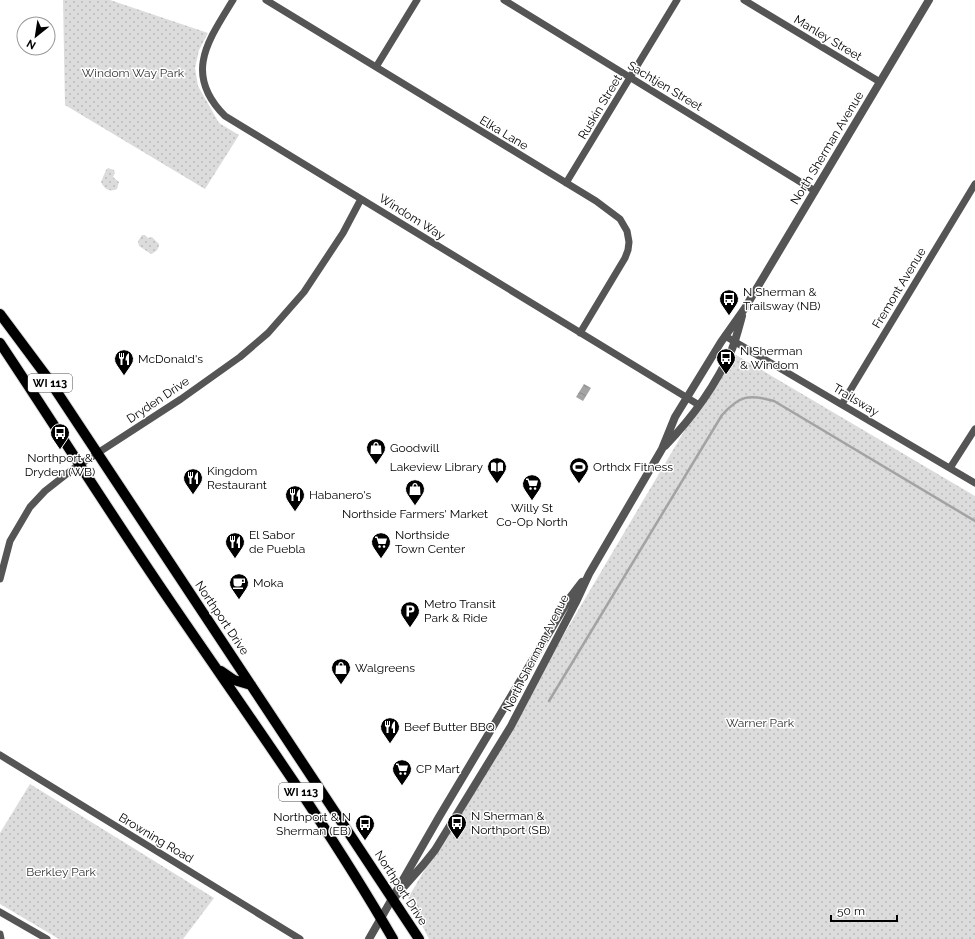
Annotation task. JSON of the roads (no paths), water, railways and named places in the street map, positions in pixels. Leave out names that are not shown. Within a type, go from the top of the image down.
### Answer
[{"type":"main road","name":"Northport Drive","points":[[0,314],[47,377],[419,939]]},
{"type":"main road","name":"WI 113","points":[[0,343],[170,602],[216,667],[300,792],[365,891],[393,939]]},
{"type":"main road","points":[[216,667],[234,680],[251,685]]},
{"type":"street","name":"Windom Way","points":[[233,0],[210,38],[202,71],[204,85],[213,101],[225,116],[699,405]]},
{"type":"street","name":"Elka Lane","points":[[266,0],[596,201],[620,219],[626,231],[629,242],[625,258],[580,333]]},
{"type":"street","points":[[376,67],[417,0]]},
{"type":"street","name":"Sachtjen Street","points":[[504,0],[815,191]]},
{"type":"street","name":"Ruskin Street","points":[[566,183],[677,0]]},
{"type":"street","name":"Manley Street","points":[[744,0],[880,82]]},
{"type":"street","name":"North Sherman Avenue","points":[[393,899],[424,865],[491,760],[526,699],[589,574],[662,449],[669,430],[686,398],[745,308],[929,0]]},
{"type":"street","name":"Fremont Avenue","points":[[842,404],[975,184]]},
{"type":"street","name":"Dryden Drive","points":[[0,579],[2,559],[10,541],[30,507],[45,491],[73,469],[181,399],[240,357],[268,332],[304,292],[343,233],[361,199]]},
{"type":"street","name":"North Sherman Avenue","points":[[662,449],[699,405],[725,362],[745,308]]},
{"type":"street","name":"Trailsway","points":[[726,336],[975,483]]},
{"type":"street","points":[[950,468],[975,429]]},
{"type":"street","name":"North Sherman Avenue","points":[[369,939],[501,710],[569,599],[589,574]]},
{"type":"street","name":"Browning Road","points":[[0,755],[300,939]]},
{"type":"street","points":[[0,912],[47,939]]},
{"type":"street","points":[[0,934],[1,939]]},
{"type":"water","points":[[584,384],[591,388],[583,401],[576,397]]},
{"type":"waterway","points":[[549,701],[722,415],[728,408],[740,400],[758,397],[774,401],[975,521]]},
{"type":"place","name":"N Sherman & Trailsway (NB)","points":[[729,316]]},
{"type":"place","name":"N Sherman & Windom","points":[[726,375]]},
{"type":"place","name":"McDonald's","points":[[124,376]]},
{"type":"place","name":"Northport & Dryden (WB)","points":[[60,450]]},
{"type":"place","name":"Goodwill","points":[[376,465]]},
{"type":"place","name":"Lakeview Library","points":[[497,484]]},
{"type":"place","name":"Orthdx Fitness","points":[[579,484]]},
{"type":"place","name":"Kingdom Restaurant","points":[[193,495]]},
{"type":"place","name":"Willy St Co-Op North","points":[[532,501]]},
{"type":"place","name":"Northside Farmers' Market","points":[[415,506]]},
{"type":"place","name":"Habanero's","points":[[295,512]]},
{"type":"place","name":"El Sabor de Puebla","points":[[235,559]]},
{"type":"place","name":"Northside Town Center","points":[[381,559]]},
{"type":"place","name":"Moka","points":[[239,600]]},
{"type":"place","name":"Metro Transit Park & Ride","points":[[410,628]]},
{"type":"place","name":"Walgreens","points":[[341,685]]},
{"type":"place","name":"Beef Butter BBQ","points":[[390,744]]},
{"type":"place","name":"CP Mart","points":[[402,786]]},
{"type":"place","name":"N Sherman & Northport (SB)","points":[[457,840]]},
{"type":"place","name":"Northport & N Sherman (EB)","points":[[365,841]]},
{"type":"park label","name":"Windom Way Park","points":[[133,73]]},
{"type":"park label","name":"Warner Park","points":[[760,723]]},
{"type":"park label","name":"Berkley Park","points":[[61,872]]}]
